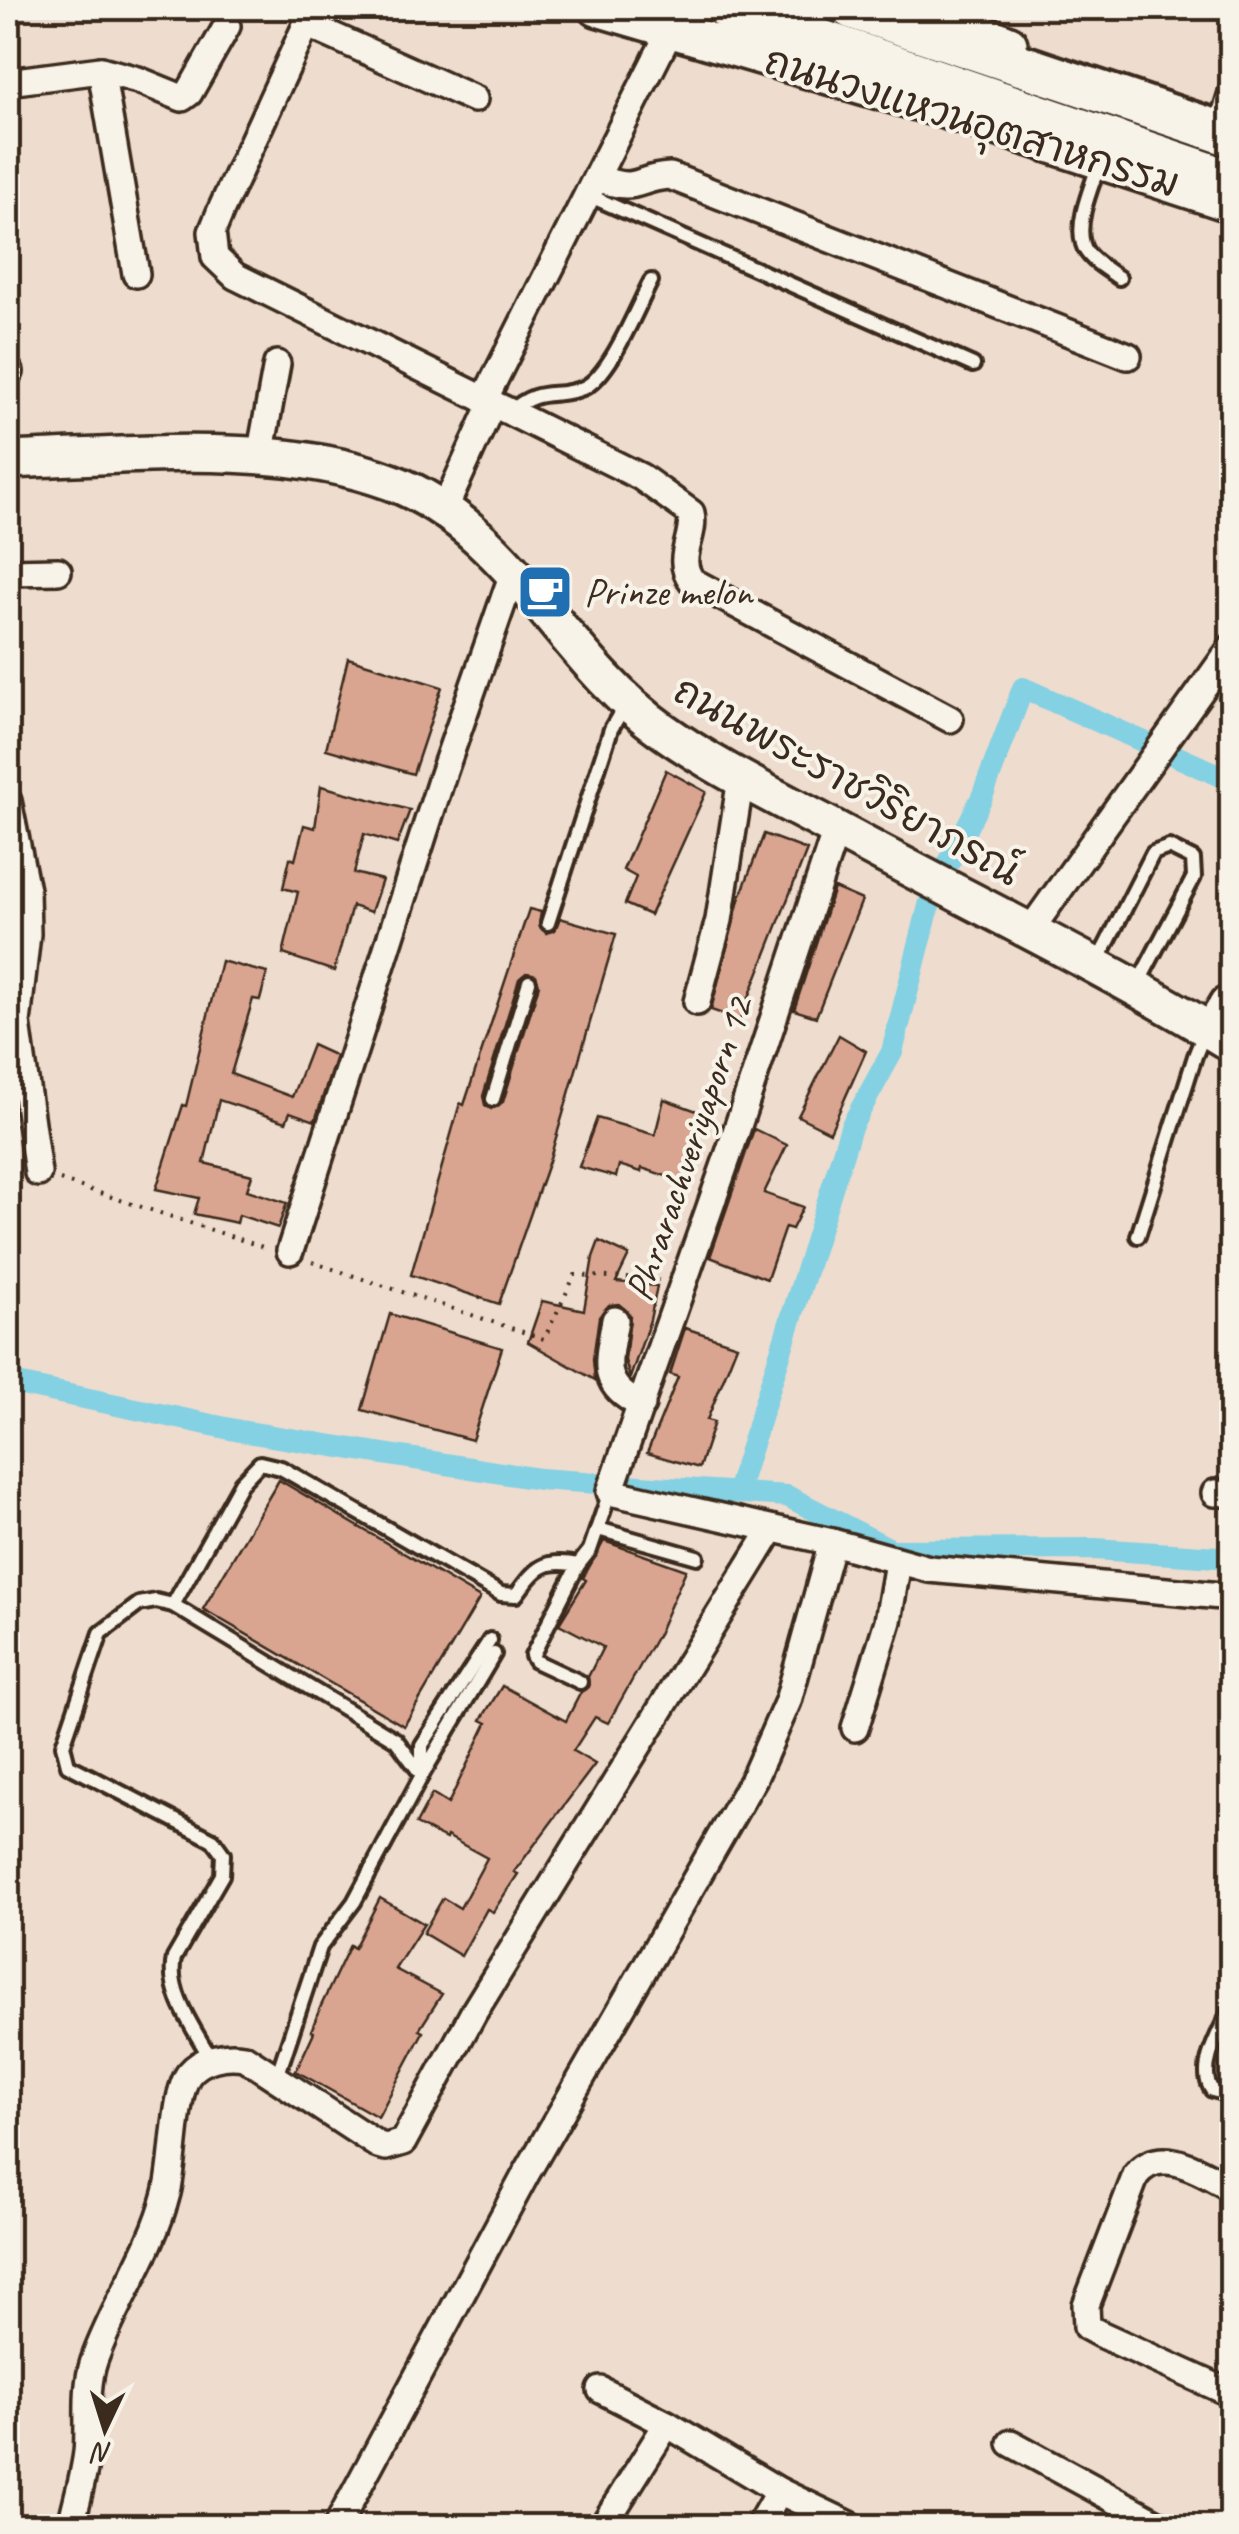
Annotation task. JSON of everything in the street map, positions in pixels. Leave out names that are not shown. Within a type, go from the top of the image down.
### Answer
[{"type":"main road","name":"ถนนวงแหวนอุตสาหกรรม","points":[[597,8],[951,112],[1232,204]]},
{"type":"main road","name":"ถนนวงแหวนอุตสาหกรรม","points":[[851,8],[1215,131]]},
{"type":"main road","name":"ถนนวงแหวนอุตสาหกรรม","points":[[731,9],[1232,181]]},
{"type":"main road","name":"ถนนวงแหวนอุตสาหกรรม","points":[[930,9],[1215,131]]},
{"type":"main road","name":"ถนนพระราชวิริยาภรณ์","points":[[8,460],[202,453],[260,456],[390,481],[444,510],[486,544],[627,703],[697,754],[964,899],[1096,965],[1219,1036]]},
{"type":"street","points":[[474,99],[310,16],[212,232],[215,257],[235,276],[641,477],[691,514],[693,521],[682,559],[684,571],[692,581],[950,719]]},
{"type":"street","points":[[8,82],[101,70],[182,98],[189,93],[226,26]]},
{"type":"street","points":[[444,510],[593,186],[670,30]]},
{"type":"street","points":[[101,70],[136,274]]},
{"type":"street","points":[[1215,131],[1232,93]]},
{"type":"street","points":[[593,186],[624,188],[643,184],[655,176],[670,176],[1128,356]]},
{"type":"street","points":[[260,456],[278,364]]},
{"type":"street","points":[[8,572],[58,571]]},
{"type":"street","points":[[291,1254],[443,774],[513,573]]},
{"type":"street","points":[[1030,932],[1232,648]]},
{"type":"street","points":[[697,1002],[719,920],[741,778]]},
{"type":"street","points":[[8,801],[13,854],[26,890],[27,934],[12,1023],[38,1172]]},
{"type":"street","name":"Phrarachveriyaporn 12","points":[[611,1490],[836,830]]},
{"type":"street","points":[[1219,1036],[1224,1000],[1232,998]]},
{"type":"street","points":[[615,1320],[608,1362],[612,1383],[622,1396],[642,1405]]},
{"type":"street","points":[[611,1490],[832,1542],[898,1562],[968,1575],[1232,1597]]},
{"type":"street","points":[[72,2526],[87,2450],[86,2412],[93,2364],[164,2208],[174,2167],[180,2092],[190,2072],[228,2054],[244,2057],[378,2145],[403,2142],[474,2012],[772,1529]]},
{"type":"street","points":[[337,2526],[526,2174],[754,1778],[788,1701],[832,1542]]},
{"type":"street","points":[[855,1728],[888,1621],[898,1562]]},
{"type":"street","points":[[1232,2188],[1182,2164],[1165,2160],[1146,2163],[1136,2174],[1086,2305],[1088,2326],[1100,2334],[1232,2394]]},
{"type":"street","points":[[602,2390],[852,2526]]},
{"type":"street","points":[[603,2526],[667,2424]]},
{"type":"street","points":[[1011,2443],[1163,2526]]},
{"type":"street","points":[[759,2526],[780,2490]]},
{"type":"lane","points":[[1100,159],[1083,220],[1083,244],[1092,258],[1119,278]]},
{"type":"lane","points":[[593,186],[973,365]]},
{"type":"lane","points":[[495,405],[535,394],[584,388],[601,374],[651,281]]},
{"type":"lane","points":[[548,923],[612,729],[627,703]]},
{"type":"lane","points":[[1096,965],[1153,853],[1169,847],[1193,859],[1194,877],[1135,988]]},
{"type":"lane","points":[[493,1099],[530,982]]},
{"type":"lane","points":[[1138,1236],[1194,1056],[1219,1036]]},
{"type":"lane","points":[[173,1605],[241,1483],[260,1463],[281,1468],[501,1594],[516,1595],[539,1566],[557,1561],[578,1566]]},
{"type":"lane","points":[[580,1682],[534,1661],[532,1656],[590,1550],[611,1490]]},
{"type":"lane","points":[[598,1529],[697,1557]]},
{"type":"lane","points":[[211,2059],[190,2022],[171,1972],[174,1958],[222,1875],[223,1854],[214,1840],[68,1765],[64,1745],[102,1633],[140,1604],[156,1601],[173,1605],[396,1740],[422,1775]]},
{"type":"lane","points":[[422,1775],[422,1745],[490,1640]]},
{"type":"lane","points":[[277,2077],[320,1947],[354,1902],[422,1775],[494,1654]]},
{"type":"lane","points":[[1232,2006],[1210,2058],[1206,2078],[1212,2090],[1232,2096]]},
{"type":"path","points":[[38,1172],[544,1339],[575,1275],[684,1282]]},
{"type":"building","points":[[348,658],[442,687],[413,774],[326,749]]},
{"type":"building","points":[[666,770],[706,792],[650,915],[625,904],[636,877],[623,870]]},
{"type":"building","points":[[321,786],[410,810],[397,844],[364,834],[354,873],[382,880],[371,912],[352,906],[334,971],[283,954],[298,892],[283,888],[304,825],[315,828]]},
{"type":"building","points":[[764,834],[807,850],[740,1020],[711,1010],[739,900]]},
{"type":"building","points":[[834,888],[862,900],[816,1017],[794,1010]]},
{"type":"building","points":[[529,909],[541,912],[539,926],[546,933],[555,930],[560,918],[616,934],[550,1158],[499,1304],[411,1275],[460,1103],[464,1105]],"holes":[[[526,973],[536,975],[539,985],[503,1102],[491,1109],[485,1105],[483,1096],[519,979]]]},
{"type":"building","points":[[221,961],[267,973],[260,1000],[253,999],[231,1074],[292,1097],[312,1045],[336,1056],[315,1121],[290,1112],[286,1122],[219,1100],[204,1163],[252,1175],[247,1190],[287,1203],[278,1228],[239,1215],[237,1223],[194,1214],[199,1198],[156,1189],[183,1105],[186,1106]]},
{"type":"building","points":[[839,1035],[866,1051],[830,1132],[798,1116]]},
{"type":"building","points":[[664,1099],[705,1114],[684,1182],[642,1168],[641,1172],[619,1165],[616,1177],[579,1167],[597,1118],[655,1135]]},
{"type":"building","points":[[754,1129],[787,1145],[764,1193],[803,1207],[792,1229],[785,1227],[767,1279],[710,1257]]},
{"type":"building","points":[[599,1241],[629,1255],[616,1282],[657,1286],[630,1378],[625,1360],[630,1315],[619,1304],[609,1305],[599,1317],[593,1359],[595,1380],[528,1342],[542,1301],[584,1310]]},
{"type":"building","points":[[390,1314],[502,1348],[472,1440],[362,1410]]},
{"type":"building","points":[[685,1328],[737,1345],[707,1420],[714,1422],[699,1468],[647,1453],[678,1377],[670,1374]]},
{"type":"building","points":[[279,1480],[480,1598],[404,1726],[203,1609]]},
{"type":"building","points":[[604,1541],[686,1570],[658,1634],[608,1723],[595,1717],[573,1751],[595,1764],[514,1872],[518,1874],[493,1912],[487,1909],[461,1956],[423,1933],[443,1898],[460,1908],[487,1858],[416,1824],[432,1794],[448,1804],[487,1723],[481,1720],[502,1686],[566,1721],[581,1692],[589,1687],[588,1677],[603,1647],[559,1624]]},
{"type":"building","points":[[380,1898],[424,1924],[395,1969],[442,1994],[419,2030],[423,2032],[378,2117],[296,2071],[350,1945],[354,1948]]},
{"type":"waterway","points":[[737,1492],[851,1127],[892,1052],[931,898],[982,797],[1023,688],[1232,781]]},
{"type":"waterway","points":[[8,1382],[240,1431],[539,1479],[787,1496],[892,1550],[1095,1549],[1232,1558]]},
{"type":"place","name":"Prinze melon","points":[[545,592]]}]
